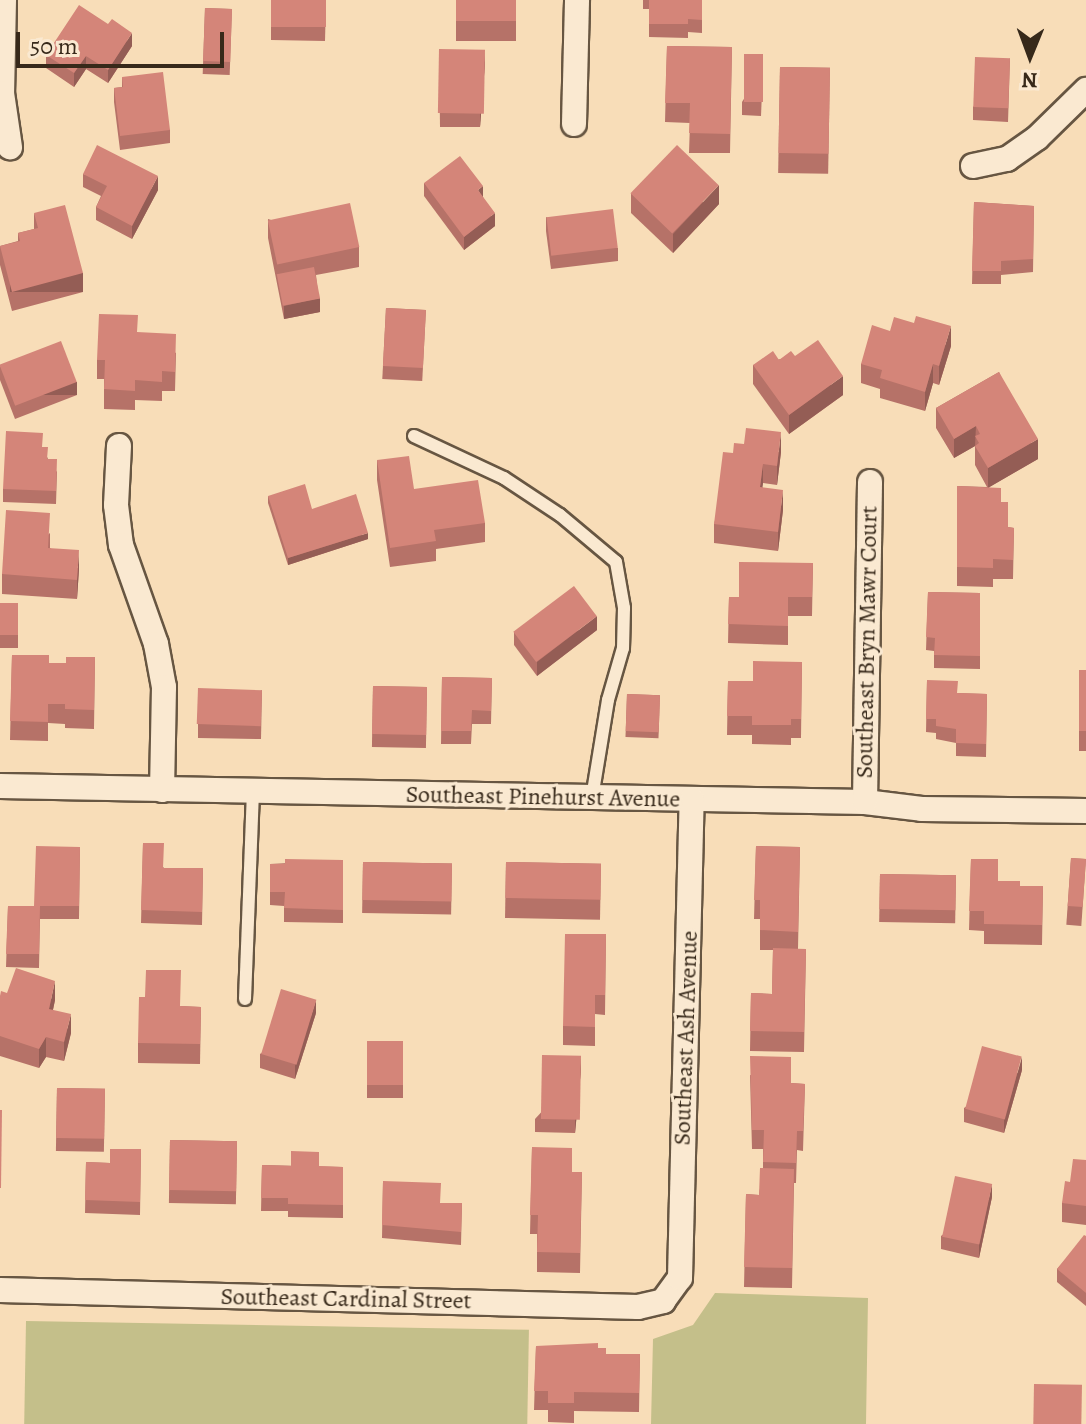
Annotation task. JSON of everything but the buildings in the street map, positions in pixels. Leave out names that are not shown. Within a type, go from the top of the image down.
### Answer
[{"type":"street","points":[[4,0],[2,93],[5,149]]},
{"type":"street","points":[[574,124],[577,0]]},
{"type":"street","points":[[973,166],[1007,159],[1037,138],[1086,90]]},
{"type":"street","points":[[119,446],[116,505],[121,545],[156,644],[164,687],[162,790]]},
{"type":"street","name":"Southeast Bryn Mawr Court","points":[[865,802],[870,482]]},
{"type":"street","name":"Southeast Pinehurst Avenue","points":[[0,786],[865,802],[922,809],[1086,811]]},
{"type":"street","name":"Southeast Ash Avenue","points":[[680,1278],[692,799]]},
{"type":"street","name":"Southeast Cardinal Street","points":[[0,1290],[638,1307],[663,1301],[680,1278]]},
{"type":"lane","points":[[414,436],[504,478],[560,515],[616,562],[624,608],[623,648],[608,700],[592,798]]},
{"type":"lane","points":[[245,999],[253,793]]},
{"type":"shaded area","points":[[715,1293],[868,1298],[866,1424],[651,1424],[653,1339],[693,1325]]},
{"type":"shaded area","points":[[26,1321],[529,1330],[527,1424],[24,1424]]}]
